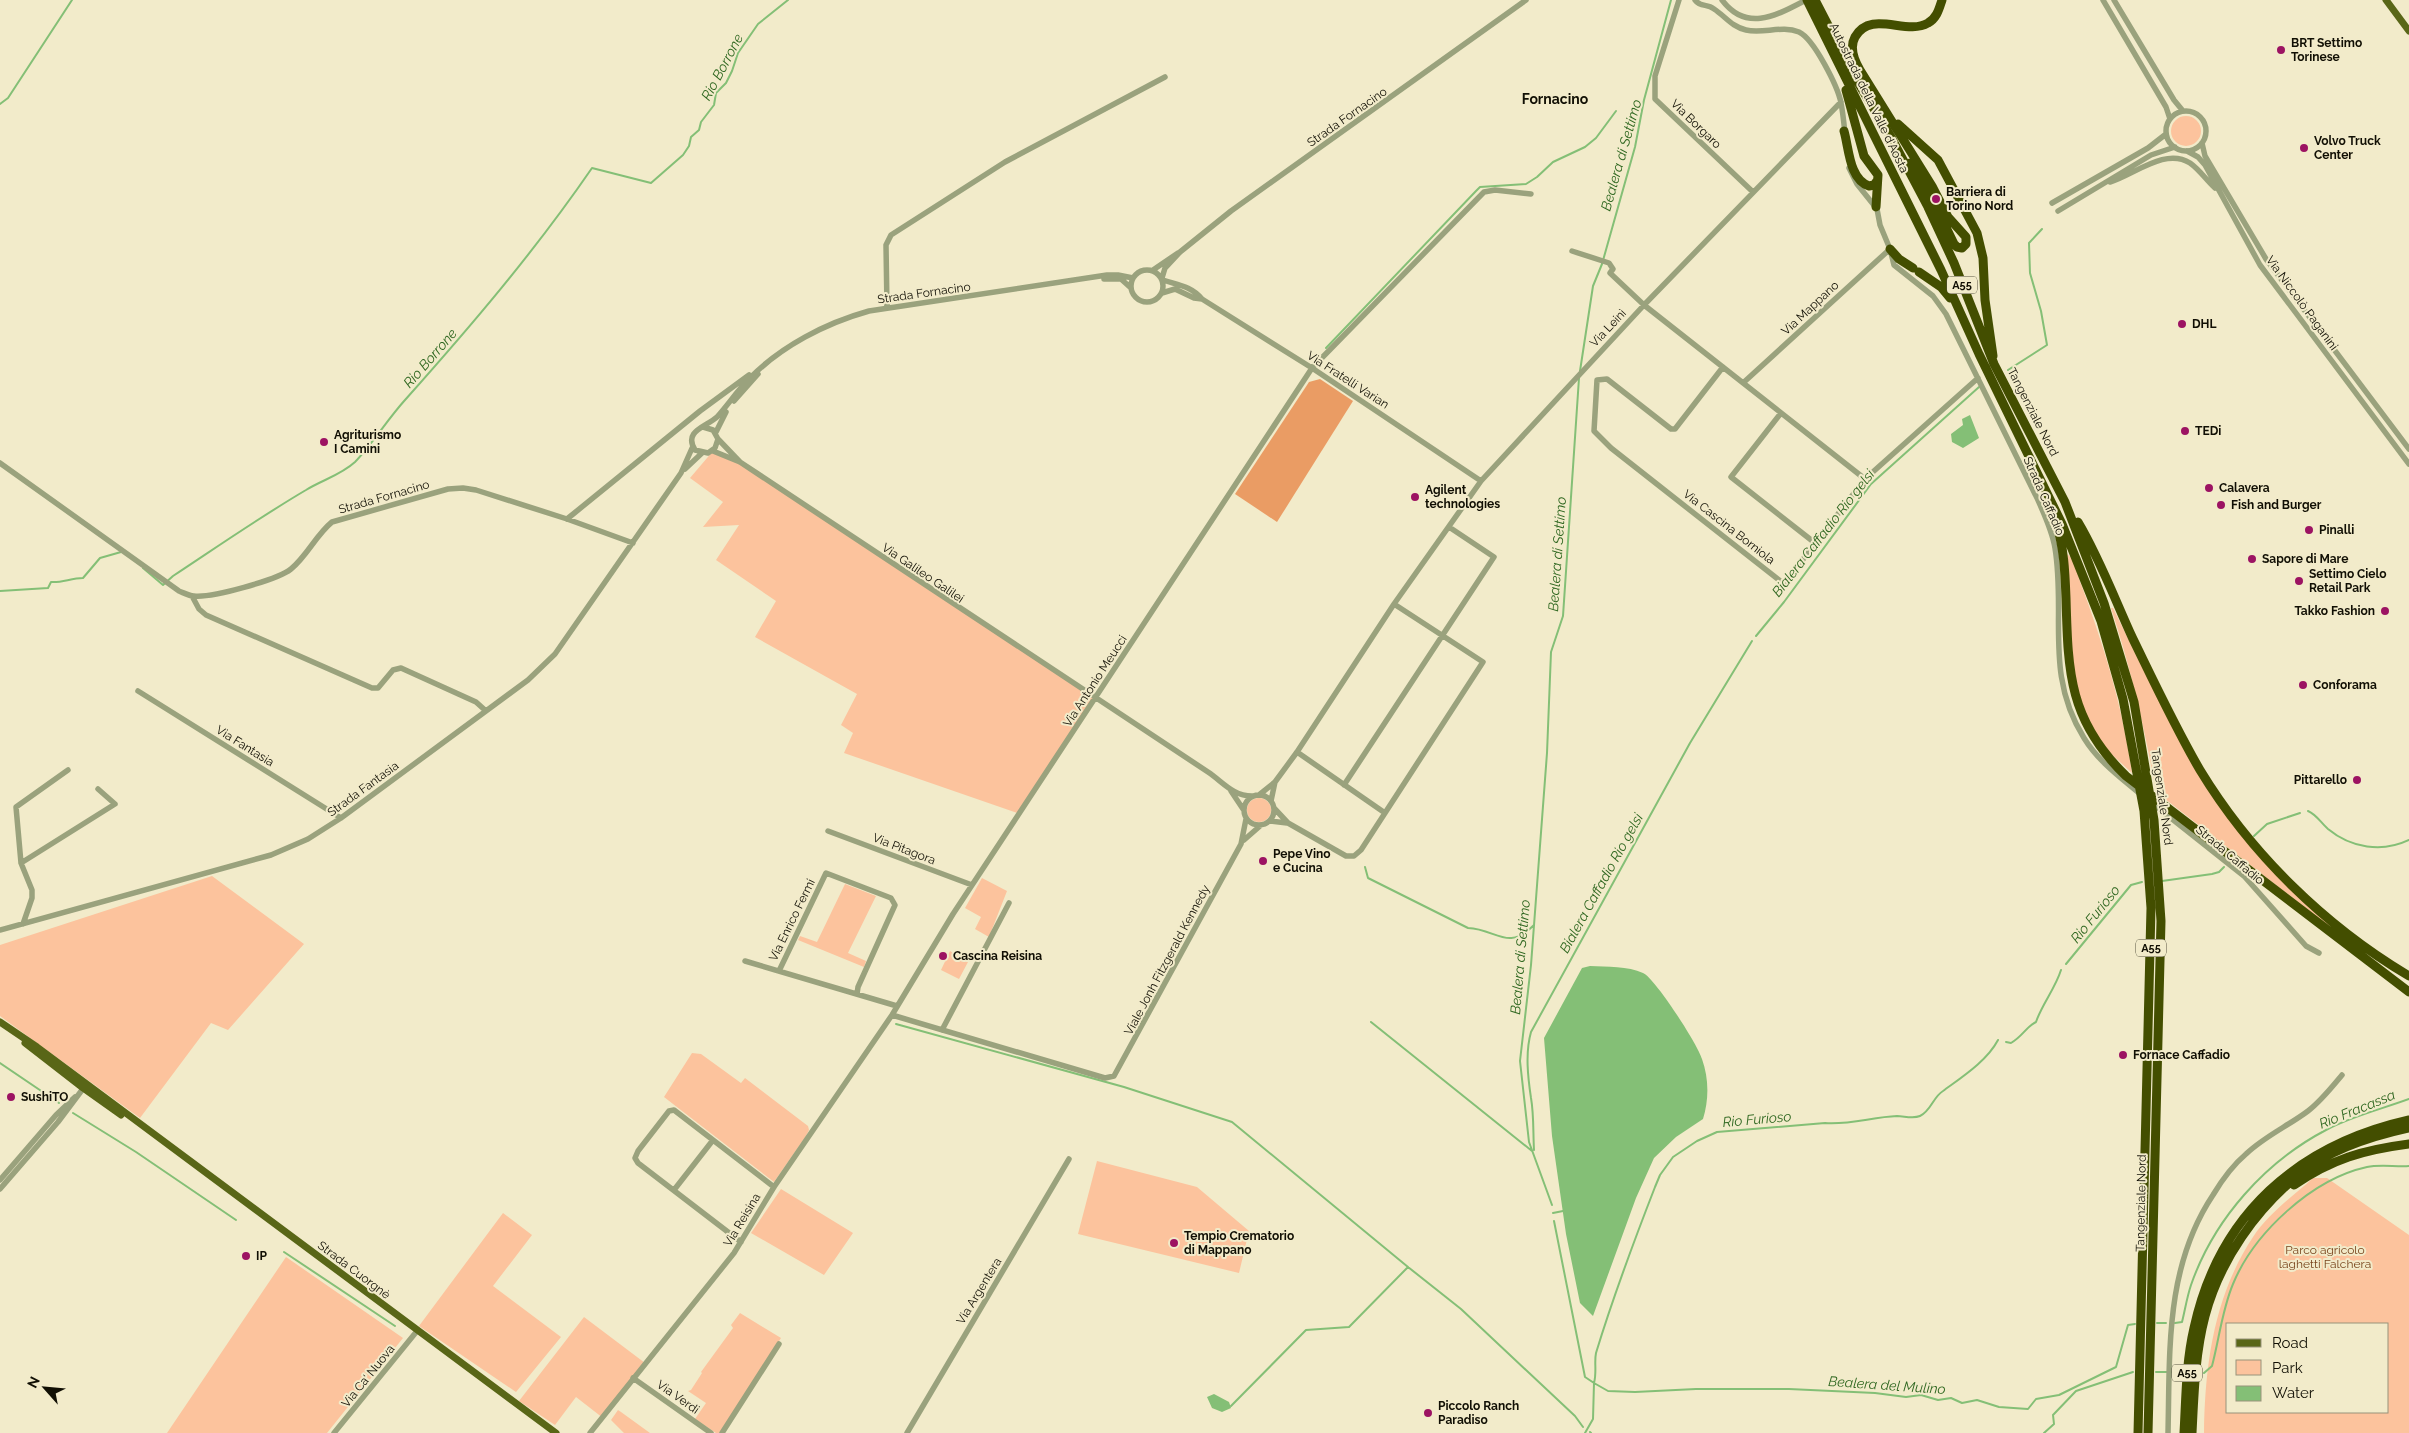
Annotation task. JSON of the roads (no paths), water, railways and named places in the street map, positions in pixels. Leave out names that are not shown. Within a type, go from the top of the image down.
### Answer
[{"type":"highway","name":"Autostrada della Valle d'Aosta","points":[[1806,0],[1911,211]]},
{"type":"highway","name":"Autostrada della Valle d'Aosta","points":[[1815,0],[1857,82],[1891,137],[1926,204]]},
{"type":"highway","points":[[1942,1],[1937,15],[1923,26],[1876,24],[1864,28],[1855,36],[1852,47],[1854,58],[1889,114],[1948,217],[1966,238],[1964,246],[1960,248],[1956,246]]},
{"type":"highway","points":[[1841,70],[1864,156],[1867,163],[1877,173],[1876,207]]},
{"type":"highway","points":[[1889,114],[1938,160],[1977,233],[1983,258],[1984,300],[1994,364]]},
{"type":"highway","points":[[1844,131],[1851,161],[1858,178],[1869,186],[1874,185],[1877,181]]},
{"type":"highway","points":[[1891,137],[1924,182],[1956,246],[1963,288]]},
{"type":"highway","name":"Tangenziale Nord","points":[[1926,204],[1994,364],[2065,502],[2104,603],[2134,702],[2149,782],[2158,855],[2161,921],[2148,1433]]},
{"type":"highway","name":"Tangenziale Nord","points":[[1911,211],[2041,480],[2086,581],[2110,649],[2131,736],[2144,811],[2148,857],[2151,940],[2138,1433]]},
{"type":"highway","points":[[1890,249],[1899,259],[1945,291],[1979,354]]},
{"type":"highway","name":"A55","points":[[2041,480],[2062,546],[2068,659],[2075,699],[2082,717],[2098,743],[2127,780],[2164,804],[2409,992]]},
{"type":"highway","name":"A55","points":[[2065,502],[2080,525],[2134,640],[2199,769],[2234,820],[2262,854],[2320,911],[2358,942],[2409,976]]},
{"type":"highway","name":"A55","points":[[2184,1433],[2188,1359],[2197,1313],[2211,1272],[2243,1219],[2268,1191],[2315,1155],[2356,1136],[2409,1120]]},
{"type":"highway","name":"A55","points":[[2192,1433],[2197,1363],[2210,1299],[2230,1255],[2249,1227],[2276,1195],[2302,1172],[2329,1156],[2369,1139],[2409,1128]]},
{"type":"highway","points":[[2276,1195],[2332,1162],[2378,1148],[2409,1144]]},
{"type":"main road","points":[[2386,0],[2409,31]]},
{"type":"main road","name":"Strada Cuorgnè","points":[[0,1022],[20,1037],[34,1051],[139,1124],[556,1433]]},
{"type":"street","name":"Strada Fornacino","points":[[1153,270],[1180,252],[1231,211],[1526,0]]},
{"type":"street","name":"Via Borgaro","points":[[1679,0],[1655,76],[1656,99],[1753,192]]},
{"type":"street","points":[[1695,0],[1699,5],[1707,6]]},
{"type":"street","points":[[1703,0],[1707,6]]},
{"type":"street","points":[[1722,0],[1732,11],[1752,19],[1767,18],[1806,0]]},
{"type":"street","points":[[2052,202],[2148,148],[2166,134],[2170,119],[2166,107],[2103,0]]},
{"type":"street","points":[[2114,0],[2174,100],[2183,111]]},
{"type":"street","name":"Strada Caffadio","points":[[1707,6],[1713,8],[1731,24],[1744,30],[1786,29],[1800,32],[1813,44],[1841,102],[1846,153],[1851,175],[1876,207],[1881,230],[1890,249],[1893,262],[1896,268],[1938,301],[1978,378],[2053,537],[2057,570],[2059,664],[2065,695],[2084,738],[2098,756],[2165,814],[2244,876],[2306,946],[2319,953]]},
{"type":"street","points":[[887,308],[886,246],[891,235],[1005,162],[1164,76]]},
{"type":"street","name":"Via Leinì","points":[[1275,782],[1297,752],[1394,604],[1481,481],[1584,368],[1841,102]]},
{"type":"street","points":[[2058,211],[2151,154],[2175,147],[2187,151],[2193,150],[2202,142],[2206,130],[2201,118],[2190,111],[2183,111],[2170,119]]},
{"type":"street","points":[[2166,134],[2175,147]]},
{"type":"street","name":"Via Niccolò Paganini","points":[[2202,142],[2205,156],[2266,259],[2409,449]]},
{"type":"street","name":"Via Niccolò Paganini","points":[[2187,151],[2198,157],[2205,166],[2216,189],[2260,265],[2409,464]]},
{"type":"street","points":[[2108,182],[2122,178],[2161,160],[2176,158],[2188,162],[2200,170],[2216,189]]},
{"type":"street","name":"Via Antonio Meucci","points":[[897,1006],[972,885],[1312,368],[1484,192],[1495,190],[1531,194]]},
{"type":"street","name":"Via Mappano","points":[[1743,383],[1890,249]]},
{"type":"street","points":[[1572,251],[1602,260],[1613,269],[1610,274],[1644,305],[1865,479]]},
{"type":"street","name":"Strada Fornacino","points":[[1162,279],[1165,268],[1180,252]]},
{"type":"street","points":[[1143,270],[1153,270],[1162,279],[1162,293],[1154,301],[1143,302],[1134,296],[1131,288],[1133,278],[1143,270]]},
{"type":"street","name":"Strada Fornacino","points":[[567,519],[700,411],[813,332],[854,315],[887,308],[1118,275],[1133,278]]},
{"type":"street","name":"Strada Fornacino","points":[[1097,278],[1121,279],[1131,288]]},
{"type":"street","name":"Via Fratelli Varian","points":[[1162,279],[1186,286],[1202,299],[1312,368],[1481,481]]},
{"type":"street","name":"Via Fratelli Varian","points":[[1162,293],[1175,289],[1194,298],[1202,299]]},
{"type":"street","name":"Strada Fornacino","points":[[716,432],[728,410],[766,364]]},
{"type":"street","name":"Via Cascina Borniola","points":[[1723,367],[1674,429],[1671,429],[1607,380],[1597,380],[1594,431],[1611,448],[1784,584],[1865,479],[1978,378]]},
{"type":"street","name":"Strada Fornacino","points":[[703,427],[717,418],[756,372]]},
{"type":"street","points":[[1781,413],[1731,477],[1816,543]]},
{"type":"street","points":[[703,427],[710,428],[716,432],[718,439],[713,451],[702,453],[681,473],[693,446],[693,434],[703,427]]},
{"type":"street","name":"Via Galileo Galilei","points":[[718,439],[740,462]]},
{"type":"street","points":[[693,446],[702,453]]},
{"type":"street","name":"Via Galileo Galilei","points":[[713,451],[740,462],[1095,699],[1208,772],[1231,791]]},
{"type":"street","points":[[0,463],[171,584],[192,596],[198,609],[206,615],[372,688],[378,688],[393,670],[401,668],[476,702],[486,711]]},
{"type":"street","name":"Strada Fantasia","points":[[0,930],[271,855],[308,840],[341,818],[528,680],[555,654],[681,473]]},
{"type":"street","name":"Strada Fornacino","points":[[192,596],[206,596],[272,579],[290,569],[332,522],[448,489],[463,488],[476,490],[567,519],[633,543]]},
{"type":"street","points":[[1344,785],[1494,557],[1449,527]]},
{"type":"street","points":[[1275,782],[1271,801],[1274,808],[1288,823],[1346,856],[1354,856],[1361,850],[1483,662],[1394,604]]},
{"type":"street","name":"Via Fantasia","points":[[138,691],[341,818]]},
{"type":"street","points":[[1297,752],[1385,813]]},
{"type":"street","points":[[23,924],[32,898],[32,890],[21,863],[16,807],[68,770]]},
{"type":"street","points":[[1243,809],[1248,799],[1275,782]]},
{"type":"street","points":[[21,863],[115,804],[98,789]]},
{"type":"street","points":[[1231,791],[1243,809],[1246,819],[1254,825],[1260,826],[1270,821],[1288,823]]},
{"type":"street","points":[[1231,791],[1244,796],[1255,796],[1271,801]]},
{"type":"street","points":[[1270,821],[1274,808]]},
{"type":"street","name":"Viale Jonh Fitzgerald Kennedy","points":[[942,1030],[1105,1078],[1114,1076],[1241,844],[1246,819]]},
{"type":"street","name":"Viale Jonh Fitzgerald Kennedy","points":[[1241,844],[1260,826]]},
{"type":"street","name":"Via Pitagora","points":[[828,831],[972,885]]},
{"type":"street","name":"Via Enrico Fermi","points":[[779,971],[826,874],[891,898],[895,904],[858,987],[858,994]]},
{"type":"street","points":[[892,1015],[942,1030],[1009,903]]},
{"type":"street","name":"Via Enrico Fermi","points":[[746,961],[897,1006]]},
{"type":"street","name":"Via Reisina","points":[[590,1433],[741,1242],[774,1187],[897,1006]]},
{"type":"street","points":[[2168,1433],[2171,1317],[2174,1290],[2189,1237],[2205,1206],[2244,1155],[2271,1134],[2313,1107],[2342,1075]]},
{"type":"street","points":[[0,1180],[56,1115],[85,1086]]},
{"type":"street","points":[[0,1189],[58,1122],[75,1097]]},
{"type":"street","points":[[741,1242],[634,1158],[669,1110],[674,1110],[774,1187]]},
{"type":"street","points":[[674,1190],[713,1140]]},
{"type":"street","name":"Via Argentera","points":[[907,1433],[1069,1159]]},
{"type":"street","name":"Via Ca' Nuova","points":[[334,1433],[417,1331]]},
{"type":"street","points":[[722,1433],[779,1344]]},
{"type":"street","name":"Via Verdi","points":[[633,1378],[711,1433]]},
{"type":"water","points":[[1970,415],[1979,438],[1963,448],[1952,442],[1951,434],[1963,425],[1962,419]]},
{"type":"water","points":[[1590,966],[1631,969],[1643,973],[1649,978],[1676,1013],[1699,1051],[1706,1074],[1707,1089],[1703,1119],[1676,1137],[1654,1158],[1636,1198],[1593,1316],[1580,1303],[1566,1234],[1552,1136],[1544,1038],[1582,968]]},
{"type":"water","points":[[1214,1394],[1229,1402],[1231,1408],[1222,1412],[1212,1408],[1207,1397]]},
{"type":"waterway","points":[[0,104],[8,98],[72,0]]},
{"type":"waterway","name":"Rio Borrone","points":[[143,568],[163,585],[173,576],[255,521],[355,462],[398,408],[502,287],[548,229],[592,168],[651,183],[683,155],[689,146],[691,137],[699,130],[701,122],[714,105],[716,93],[726,83],[738,53],[758,24],[788,0]]},
{"type":"waterway","name":"Bealera di Settimo","points":[[1580,371],[1593,286],[1602,264],[1635,147],[1644,100],[1671,0]]},
{"type":"waterway","points":[[1326,348],[1480,187],[1526,184],[1537,177],[1553,162],[1585,147],[1596,138],[1616,111]]},
{"type":"waterway","name":"Bialera Caffadio Rio gelsi","points":[[2008,370],[2047,345],[2041,311],[2030,273],[2029,243],[2042,229]]},
{"type":"waterway","name":"Bealera di Settimo","points":[[1552,1205],[1529,1142],[1520,1061],[1531,965],[1547,753],[1551,652],[1563,616],[1579,378]]},
{"type":"waterway","name":"Bialera Caffadio Rio gelsi","points":[[1756,636],[1784,602],[1871,484],[1979,387]]},
{"type":"waterway","name":"Rio Borrone","points":[[0,591],[48,588],[51,582],[83,578],[100,558],[121,552]]},
{"type":"waterway","name":"Bialera Caffadio Rio gelsi","points":[[1534,1150],[1533,1111],[1528,1065],[1528,1048],[1531,1032],[1690,743],[1752,641]]},
{"type":"waterway","name":"Rio Furioso","points":[[2308,811],[2328,829],[2347,841],[2357,844],[2378,847],[2399,844],[2409,840]]},
{"type":"waterway","name":"Rio Furioso","points":[[2254,836],[2267,824],[2300,813]]},
{"type":"waterway","points":[[1365,867],[1368,878],[1468,928],[1509,938],[1525,933],[1534,925]]},
{"type":"waterway","name":"Rio Furioso","points":[[2162,881],[2212,874],[2219,872],[2224,867]]},
{"type":"waterway","name":"Rio Furioso","points":[[2066,964],[2131,885],[2142,882]]},
{"type":"waterway","name":"Rio Furioso","points":[[2006,1042],[2011,1043],[2036,1022],[2061,970]]},
{"type":"waterway","points":[[1371,1022],[1532,1151]]},
{"type":"waterway","points":[[896,1024],[1124,1087],[1232,1122],[1408,1267]]},
{"type":"waterway","name":"Rio Furioso","points":[[1998,1040],[1981,1062],[1940,1094],[1927,1111],[1920,1116],[1897,1116],[1843,1123],[1717,1132],[1697,1141],[1673,1157],[1660,1175],[1617,1290],[1596,1353],[1594,1383],[1608,1391],[1635,1392],[1696,1389],[1789,1389],[1875,1393],[1906,1397],[1921,1395],[1938,1400],[1951,1398],[1962,1403],[1977,1400],[1999,1407],[2028,1409],[2036,1399],[2059,1395],[2116,1367],[2128,1325],[2135,1324]]},
{"type":"waterway","points":[[0,1063],[59,1103]]},
{"type":"waterway","name":"Rio Fracassa","points":[[2175,1323],[2182,1322],[2191,1285],[2213,1237],[2244,1195],[2263,1176],[2282,1158],[2326,1130],[2409,1099]]},
{"type":"waterway","points":[[73,1113],[136,1152],[236,1220]]},
{"type":"waterway","points":[[2204,1373],[2212,1366],[2223,1315],[2233,1284],[2255,1246],[2270,1228],[2306,1196],[2346,1173],[2372,1166],[2409,1166]]},
{"type":"waterway","points":[[1553,1213],[1563,1211]]},
{"type":"waterway","name":"Bealera di Settimo","points":[[1554,1221],[1585,1377],[1594,1383],[1593,1419],[1585,1433]]},
{"type":"waterway","points":[[284,1252],[395,1326]]},
{"type":"waterway","points":[[1231,1406],[1306,1330],[1349,1327],[1408,1267],[1461,1309],[1575,1416],[1583,1427]]},
{"type":"waterway","points":[[2157,1323],[2166,1323]]},
{"type":"waterway","points":[[2044,1433],[2054,1424],[2053,1415],[2076,1391],[2133,1372]]},
{"type":"waterway","points":[[2156,1372],[2177,1372]]},
{"type":"place","name":"BRT Settimo Torinese","points":[[2281,50]]},
{"type":"place","name":"Volvo Truck Center","points":[[2304,148]]},
{"type":"place","name":"Barriera di Torino Nord","points":[[1936,199]]},
{"type":"place","name":"DHL","points":[[2182,324]]},
{"type":"place","name":"TEDi","points":[[2185,431]]},
{"type":"place","name":"Agriturismo I Camini","points":[[324,442]]},
{"type":"place","name":"Calavera","points":[[2209,488]]},
{"type":"place","name":"Agilent technologies","points":[[1415,497]]},
{"type":"place","name":"Fish and Burger","points":[[2221,505]]},
{"type":"place","name":"Pinalli","points":[[2309,530]]},
{"type":"place","name":"Sapore di Mare","points":[[2252,559]]},
{"type":"place","name":"Settimo Cielo Retail Park","points":[[2299,581]]},
{"type":"place","name":"Takko Fashion","points":[[2385,611]]},
{"type":"place","name":"Conforama","points":[[2303,685]]},
{"type":"place","name":"Pittarello","points":[[2357,780]]},
{"type":"place","name":"Pepe Vino e Cucina","points":[[1263,861]]},
{"type":"place","name":"Cascina Reisina","points":[[943,956]]},
{"type":"place","name":"Fornace Caffadio","points":[[2123,1055]]},
{"type":"place","name":"SushiTO","points":[[11,1097]]},
{"type":"place","name":"Tempio Crematorio di Mappano","points":[[1174,1243]]},
{"type":"place","name":"IP","points":[[246,1256]]},
{"type":"place","name":"Piccolo Ranch Paradiso","points":[[1428,1413]]},
{"type":"district","name":"Fornacino","points":[[1555,99]]},
{"type":"park label","name":"Parco agricolo laghetti Falchera","points":[[2325,1257]]},
{"type":"water label","name":"Bealera del Mulino","points":[[1887,1385]]}]
